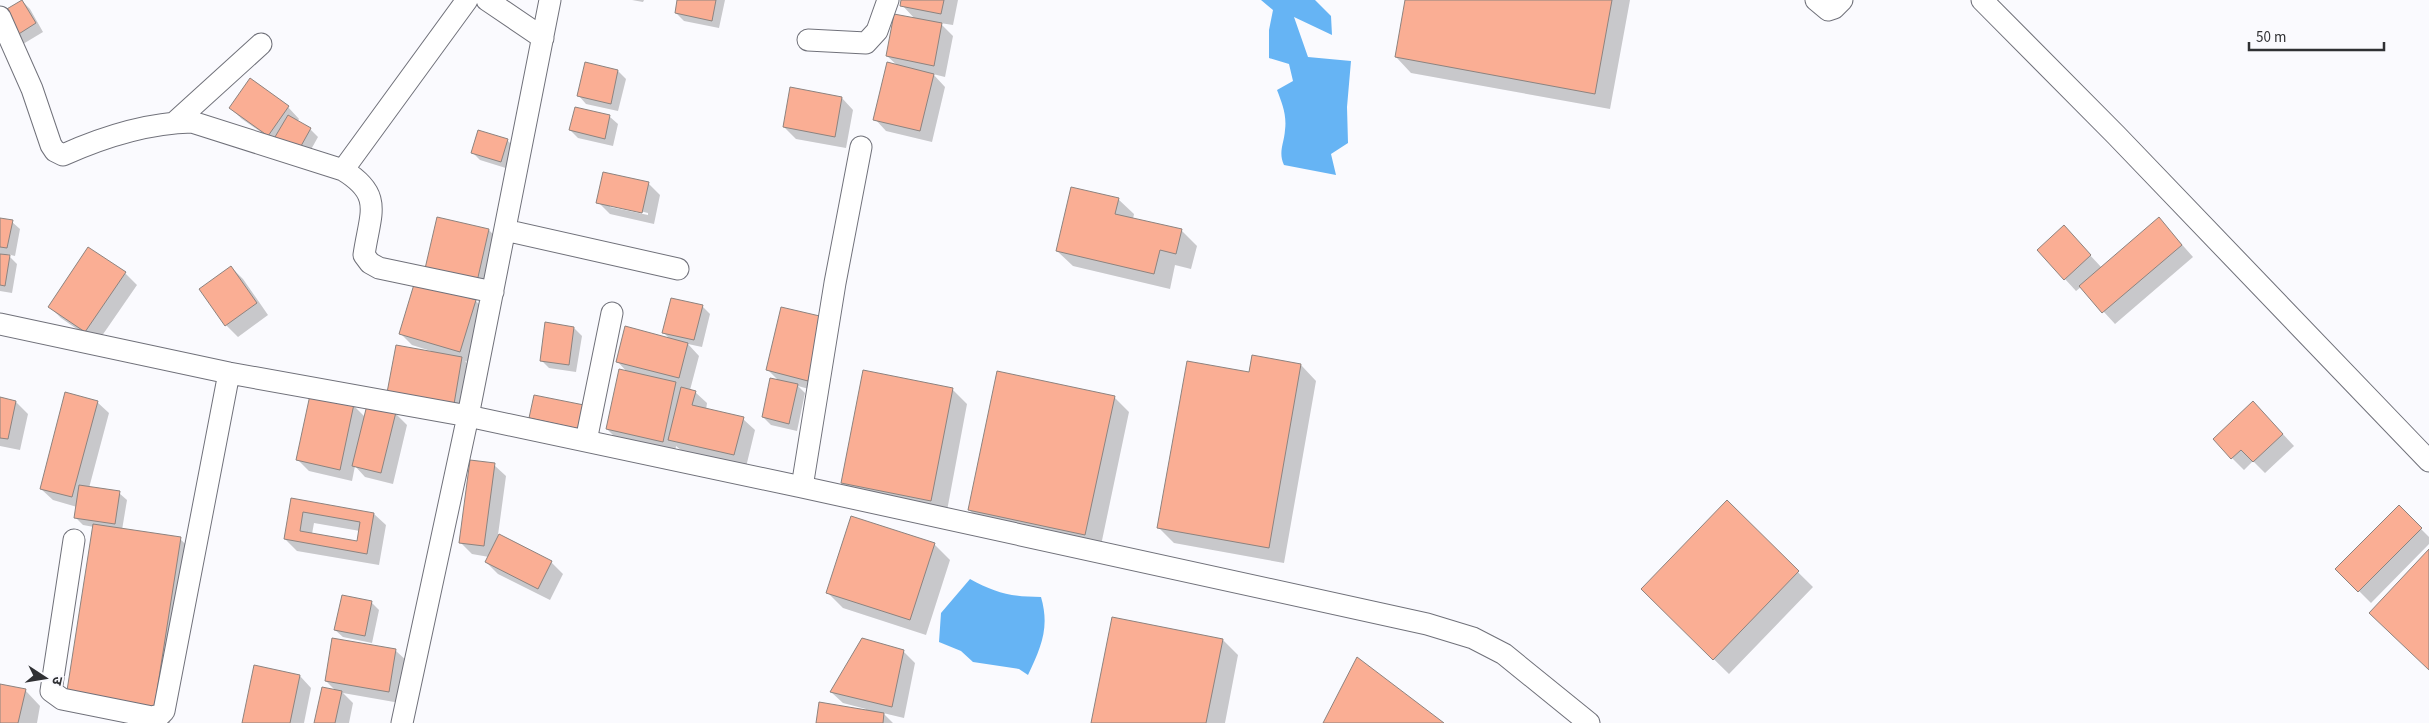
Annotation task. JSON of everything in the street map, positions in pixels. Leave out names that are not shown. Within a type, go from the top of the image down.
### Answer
[{"type":"street","points":[[344,170],[467,0]]},
{"type":"street","points":[[487,0],[543,38]]},
{"type":"street","points":[[402,723],[468,416],[550,0]]},
{"type":"street","points":[[808,40],[866,44],[877,31],[888,0]]},
{"type":"street","points":[[1816,0],[1828,10],[1834,8],[1842,0]]},
{"type":"street","points":[[1982,0],[2116,134],[2429,461]]},
{"type":"street","points":[[0,17],[32,89],[55,152],[64,155],[117,135],[192,122],[344,170],[359,180],[368,190],[372,199],[364,255],[370,263],[380,268],[493,292]]},
{"type":"street","points":[[174,124],[261,44]]},
{"type":"street","points":[[802,487],[835,283],[861,147]]},
{"type":"street","points":[[505,230],[678,269]]},
{"type":"street","points":[[586,441],[612,313]]},
{"type":"street","points":[[0,324],[229,373],[468,416],[1418,622],[1474,638],[1504,654],[1589,723]]},
{"type":"street","points":[[74,540],[51,691],[62,699],[152,718],[160,715],[164,710],[229,373]]},
{"type":"water","points":[[1261,0],[1315,0],[1331,16],[1332,35],[1294,17],[1308,57],[1351,61],[1347,107],[1348,143],[1331,154],[1336,175],[1284,165],[1281,152],[1285,114],[1277,90],[1293,81],[1289,64],[1269,58],[1269,30],[1273,10]]},
{"type":"water","points":[[970,579],[1004,593],[1041,597],[1045,618],[1043,637],[1028,675],[1019,669],[973,662],[961,651],[939,642],[941,613]]},
{"type":"building","points":[[22,0],[36,23],[14,37],[0,13]]},
{"type":"building","points":[[677,0],[716,0],[712,21],[675,13]]},
{"type":"building","points":[[901,0],[944,0],[941,14],[900,6]]},
{"type":"building","points":[[1405,0],[1612,0],[1595,94],[1395,57]]},
{"type":"building","points":[[894,14],[942,23],[934,66],[886,56]]},
{"type":"building","points":[[585,62],[618,70],[611,104],[577,96]]},
{"type":"building","points":[[887,62],[934,74],[920,131],[873,120]]},
{"type":"building","points":[[250,78],[289,106],[268,136],[229,108]]},
{"type":"building","points":[[790,87],[842,97],[835,137],[783,127]]},
{"type":"building","points":[[575,107],[610,115],[605,139],[569,130]]},
{"type":"building","points":[[288,115],[311,128],[296,155],[272,142]]},
{"type":"building","points":[[478,130],[508,139],[501,162],[471,153]]},
{"type":"building","points":[[603,172],[649,182],[642,213],[596,203]]},
{"type":"building","points":[[1071,187],[1119,198],[1115,214],[1182,229],[1176,254],[1160,250],[1154,274],[1056,251]]},
{"type":"building","points":[[437,217],[489,229],[476,286],[424,273]]},
{"type":"building","points":[[2159,217],[2182,245],[2102,313],[2079,286]]},
{"type":"building","points":[[0,218],[13,220],[7,248],[0,247]]},
{"type":"building","points":[[2064,225],[2091,255],[2064,280],[2037,250]]},
{"type":"building","points":[[88,247],[126,272],[85,332],[48,307]]},
{"type":"building","points":[[0,254],[10,255],[5,286],[0,285]]},
{"type":"building","points":[[231,266],[257,303],[225,326],[199,289]]},
{"type":"building","points":[[415,281],[476,300],[460,352],[399,334]]},
{"type":"building","points":[[671,298],[703,305],[694,340],[662,333]]},
{"type":"building","points":[[781,307],[824,317],[808,381],[766,370]]},
{"type":"building","points":[[545,322],[574,327],[569,365],[540,361]]},
{"type":"building","points":[[625,326],[688,343],[679,378],[616,362]]},
{"type":"building","points":[[396,345],[462,357],[453,410],[386,398]]},
{"type":"building","points":[[1252,355],[1301,364],[1269,548],[1157,528],[1187,361],[1249,372]]},
{"type":"building","points":[[619,369],[676,382],[663,442],[606,429]]},
{"type":"building","points":[[863,370],[953,388],[931,501],[841,483]]},
{"type":"building","points":[[997,371],[1115,396],[1085,535],[968,510]]},
{"type":"building","points":[[770,378],[798,384],[789,424],[762,417]]},
{"type":"building","points":[[681,387],[696,391],[692,405],[744,417],[734,455],[668,440]]},
{"type":"building","points":[[65,392],[98,401],[72,497],[40,489]]},
{"type":"building","points":[[310,395],[354,404],[340,470],[296,460]]},
{"type":"building","points":[[534,395],[589,406],[584,430],[529,418]]},
{"type":"building","points":[[0,397],[16,401],[8,439],[0,438]]},
{"type":"building","points":[[2253,401],[2283,434],[2253,462],[2241,450],[2231,459],[2213,439]]},
{"type":"building","points":[[367,405],[396,412],[381,473],[352,466]]},
{"type":"building","points":[[470,460],[495,463],[484,546],[459,543]]},
{"type":"building","points":[[79,485],[120,491],[115,524],[74,518]]},
{"type":"building","points":[[291,498],[374,513],[367,554],[284,539]],"holes":[[[303,512],[360,522],[357,541],[300,531]]]},
{"type":"building","points":[[1727,500],[1799,571],[1713,660],[1641,589]]},
{"type":"building","points":[[2399,505],[2422,528],[2358,592],[2335,569]]},
{"type":"building","points":[[851,516],[935,543],[910,620],[826,593]]},
{"type":"building","points":[[93,524],[181,537],[154,710],[66,697]]},
{"type":"building","points":[[499,534],[552,561],[538,589],[485,562]]},
{"type":"building","points":[[2429,549],[2429,670],[2369,613]]},
{"type":"building","points":[[342,595],[372,601],[365,636],[334,630]]},
{"type":"building","points":[[1112,617],[1223,639],[1206,723],[1091,723]]},
{"type":"building","points":[[332,638],[396,649],[389,692],[325,681]]},
{"type":"building","points":[[862,638],[904,650],[892,707],[830,692]]},
{"type":"building","points":[[1357,657],[1444,723],[1323,723]]},
{"type":"building","points":[[254,665],[300,675],[290,723],[242,723]]},
{"type":"building","points":[[0,684],[26,689],[18,723],[0,723]]},
{"type":"building","points":[[322,687],[342,691],[335,723],[314,723]]},
{"type":"building","points":[[819,702],[884,713],[883,723],[816,723]]}]
